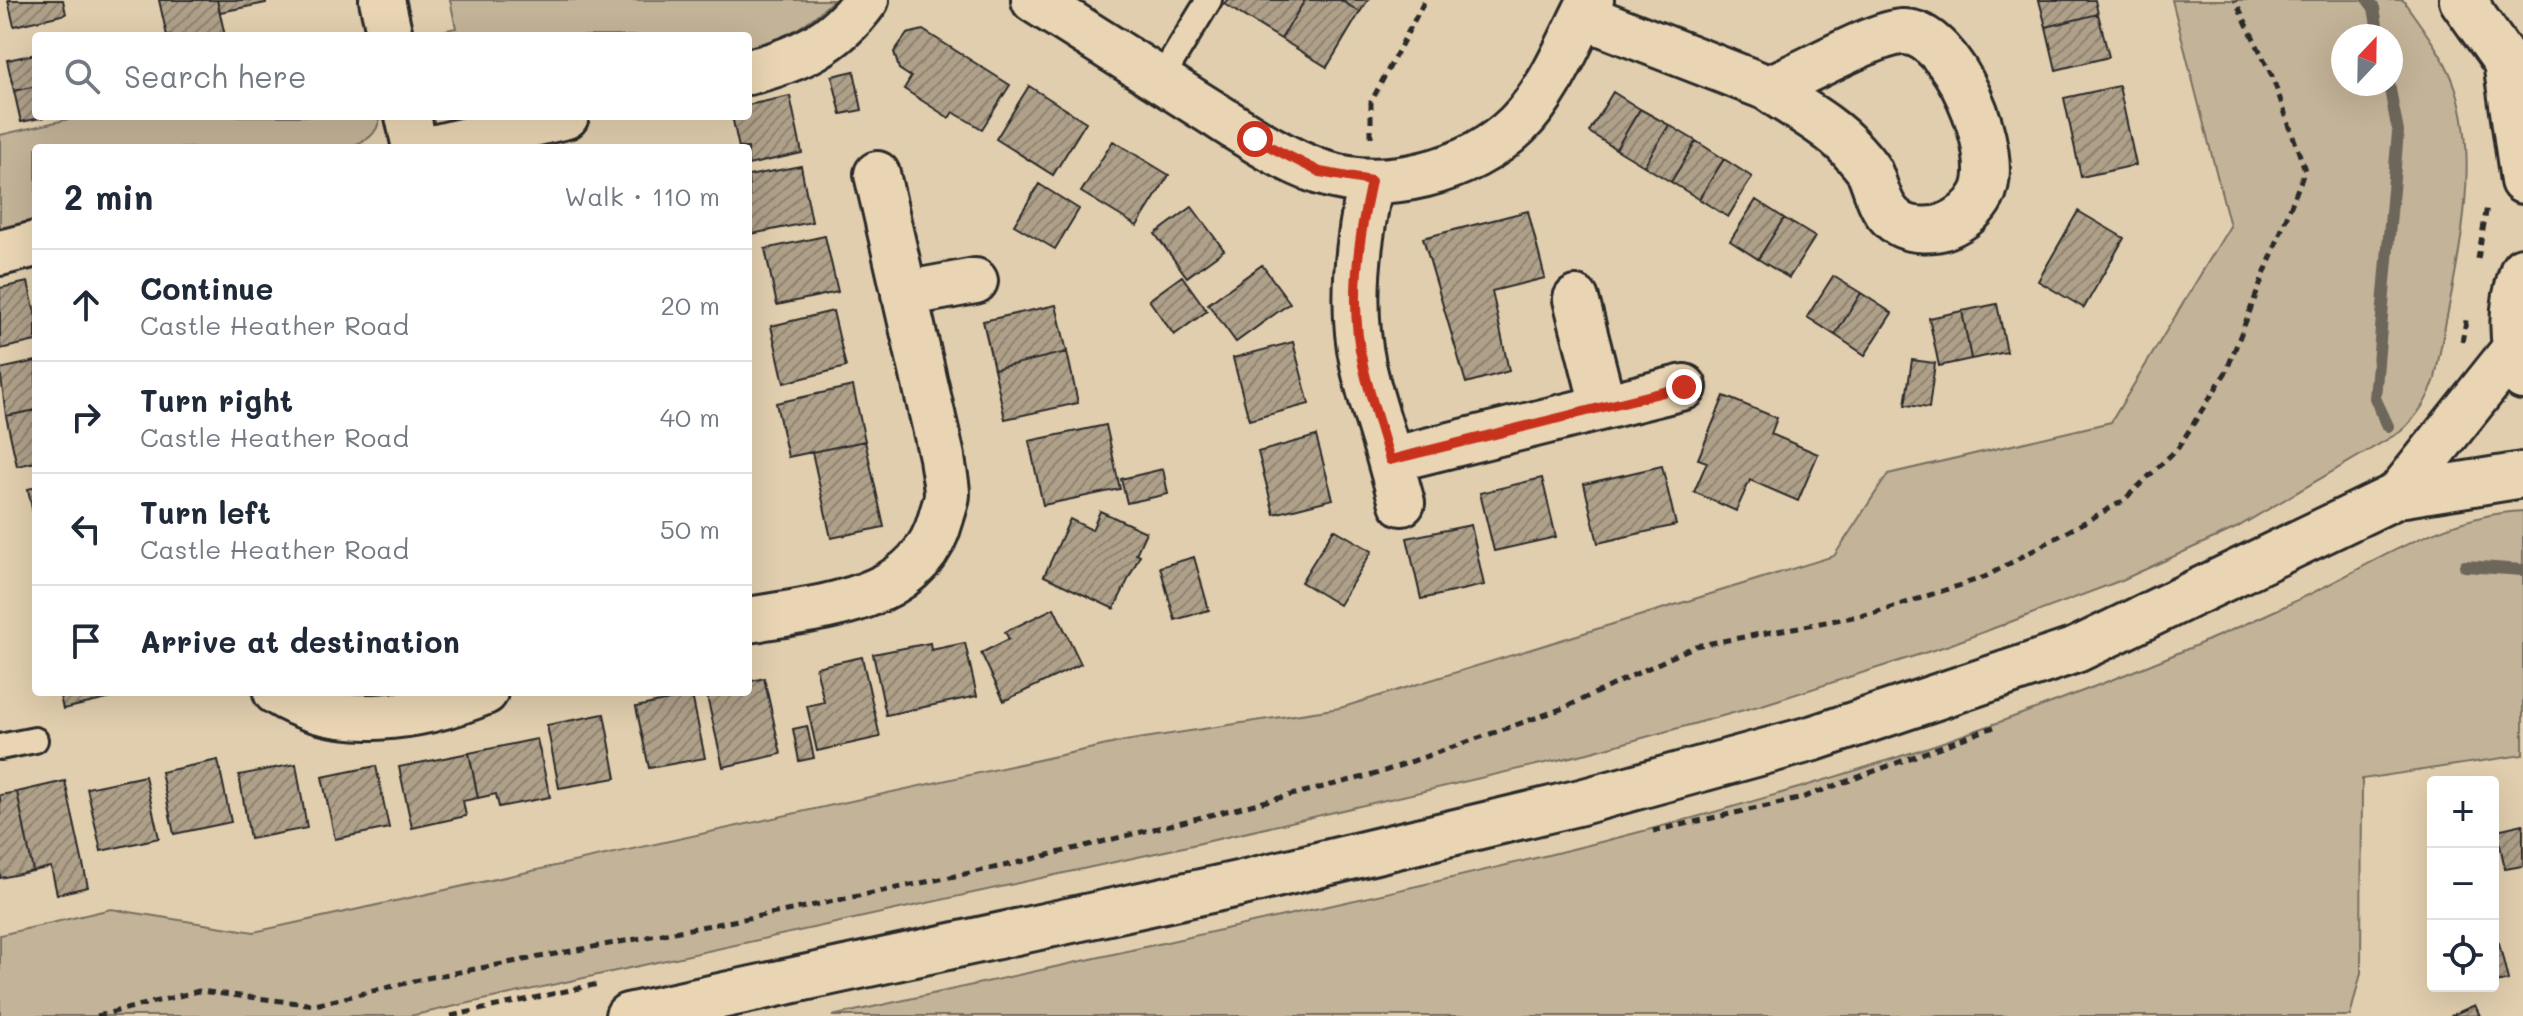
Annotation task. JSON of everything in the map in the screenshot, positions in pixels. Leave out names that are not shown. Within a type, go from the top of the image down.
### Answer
[{"type":"street","points":[[382,0],[389,32]]},
{"type":"street","points":[[752,71],[788,63],[825,44],[866,0]]},
{"type":"street","points":[[1034,0],[1255,139],[1320,172],[1371,181],[1430,173],[1478,155],[1518,124],[1554,75],[1587,8],[1768,88],[1849,146],[1869,171],[1880,204],[1900,225],[1935,231],[1962,219],[1983,194],[1988,167],[1974,110],[1949,58],[1927,39],[1904,32],[1878,38],[1768,88]]},
{"type":"street","points":[[2462,0],[2514,68],[2521,169]]},
{"type":"street","points":[[409,120],[414,144]]},
{"type":"street","points":[[450,144],[549,120]]},
{"type":"street","points":[[752,619],[850,601],[888,588],[919,563],[937,534],[947,495],[877,174]]},
{"type":"street","points":[[1371,181],[1362,219],[1355,297],[1362,364],[1402,503]]},
{"type":"street","points":[[0,253],[32,245]]},
{"type":"street","points":[[2398,495],[2518,364],[2513,296],[2523,270]]},
{"type":"street","points":[[904,294],[975,281]]},
{"type":"street","points":[[1576,299],[1603,405]]},
{"type":"street","points":[[1390,460],[1684,387]]},
{"type":"street","points":[[617,999],[1253,880],[1581,802],[1814,738],[2076,650],[2398,495],[2523,475]]},
{"type":"street","points":[[287,696],[334,714],[387,718],[449,706],[475,696]]},
{"type":"lane","points":[[1160,80],[1209,0]]},
{"type":"lane","points":[[0,747],[35,740]]},
{"type":"path","points":[[1371,181],[1371,102],[1425,0]]},
{"type":"path","points":[[97,1016],[199,991],[315,1005],[427,978],[786,911],[1008,865],[1376,774],[1564,708],[1695,646],[1875,613],[1985,577],[2123,501],[2178,448],[2226,372],[2305,170],[2272,76],[2235,0]]},
{"type":"path","points":[[2478,261],[2487,214],[2487,174],[2521,169]]},
{"type":"path","points":[[2460,354],[2469,307]]},
{"type":"path","points":[[451,1016],[617,999]]},
{"type":"shaded area","points":[[450,0],[833,0],[794,31],[752,50],[752,32],[437,32],[456,28]]},
{"type":"shaded area","points":[[2172,0],[2403,0],[2452,77],[2464,123],[2467,159],[2466,196],[2456,271],[2435,379],[2425,401],[2400,432],[2236,528],[2122,580],[1949,645],[1762,705],[1588,753],[1188,846],[410,1016],[0,1016],[0,935],[111,909],[254,932],[1125,741],[1340,708],[1834,556],[1888,474],[2111,422],[2230,226]]},
{"type":"shaded area","points":[[65,120],[379,120],[373,134],[356,144],[32,144],[32,225],[0,233],[0,135]]},
{"type":"shaded area","points":[[2523,511],[2523,755],[2362,779],[2361,973],[2350,1016],[832,1016],[1464,875],[1626,836],[1787,791],[1946,741],[2117,678],[2285,606],[2430,534],[2491,515]]},
{"type":"building","points":[[8,0],[63,0],[66,14],[14,26]]},
{"type":"building","points":[[159,0],[217,0],[224,32],[166,32]]},
{"type":"building","points":[[217,0],[265,0],[266,3],[220,12]]},
{"type":"building","points":[[1227,0],[1305,0],[1281,39],[1224,4]]},
{"type":"building","points":[[1305,0],[1340,0],[1360,12],[1327,67],[1281,39]]},
{"type":"building","points":[[1340,0],[1368,0],[1360,12]]},
{"type":"building","points":[[2039,0],[2095,0],[2098,14],[2046,27]]},
{"type":"building","points":[[2098,14],[2109,57],[2056,70],[2046,27]]},
{"type":"building","points":[[923,30],[1010,85],[982,129],[953,112],[949,118],[904,89],[911,77],[899,69],[894,52],[907,34]]},
{"type":"building","points":[[32,55],[32,87],[14,91],[7,60]]},
{"type":"building","points":[[854,71],[862,110],[841,114],[832,76]]},
{"type":"building","points":[[1029,86],[1086,122],[1053,175],[996,139]]},
{"type":"building","points":[[2119,86],[2136,165],[2081,177],[2064,98]]},
{"type":"building","points":[[32,87],[32,120],[21,122],[14,91]]},
{"type":"building","points":[[1613,92],[1640,109],[1616,149],[1589,132]]},
{"type":"building","points":[[790,96],[802,153],[752,164],[752,144],[738,144],[733,120],[752,120],[752,104]]},
{"type":"building","points":[[1640,109],[1669,125],[1644,166],[1616,149]]},
{"type":"building","points":[[1669,125],[1696,141],[1671,182],[1644,166]]},
{"type":"building","points":[[1113,141],[1169,175],[1137,226],[1081,192]]},
{"type":"building","points":[[1696,141],[1724,159],[1699,199],[1671,182]]},
{"type":"building","points":[[1724,159],[1752,177],[1728,217],[1699,199]]},
{"type":"building","points":[[801,166],[812,222],[752,234],[752,175]]},
{"type":"building","points":[[1039,184],[1079,209],[1055,249],[1014,225]]},
{"type":"building","points":[[1756,200],[1784,218],[1758,259],[1730,241]]},
{"type":"building","points":[[1192,207],[1224,250],[1187,277],[1155,234]]},
{"type":"building","points":[[1528,211],[1545,278],[1492,291],[1509,371],[1466,383],[1423,238]]},
{"type":"building","points":[[2078,211],[2124,238],[2084,308],[2038,281]]},
{"type":"building","points":[[1784,218],[1815,237],[1789,278],[1758,259]]},
{"type":"building","points":[[825,236],[838,292],[777,305],[765,249]]},
{"type":"building","points":[[1262,265],[1290,303],[1236,342],[1208,304]]},
{"type":"building","points":[[1182,276],[1207,311],[1174,335],[1149,300]]},
{"type":"building","points":[[1833,276],[1861,293],[1835,335],[1807,317]]},
{"type":"building","points":[[28,282],[32,300],[32,342],[0,349],[0,288]]},
{"type":"building","points":[[1861,293],[1892,313],[1865,355],[1835,335]]},
{"type":"building","points":[[1997,304],[2007,352],[1971,359],[1962,311]]},
{"type":"building","points":[[1056,305],[1067,352],[994,369],[983,321]]},
{"type":"building","points":[[833,311],[846,367],[784,383],[771,326]]},
{"type":"building","points":[[1962,311],[1971,359],[1939,366],[1929,318]]},
{"type":"building","points":[[1293,342],[1309,404],[1249,420],[1233,358]]},
{"type":"building","points":[[1067,352],[1078,403],[1005,419],[994,369]]},
{"type":"building","points":[[1912,360],[1935,363],[1929,408],[1905,405]]},
{"type":"building","points":[[32,362],[32,411],[6,416],[0,369]]},
{"type":"building","points":[[853,386],[865,441],[788,457],[776,403]]},
{"type":"building","points":[[1724,396],[1777,418],[1771,434],[1818,454],[1798,501],[1750,480],[1736,511],[1694,492],[1707,462],[1698,459]]},
{"type":"building","points":[[32,411],[32,463],[17,466],[6,416]]},
{"type":"building","points":[[1106,425],[1120,489],[1043,505],[1029,441]]},
{"type":"building","points":[[1316,436],[1333,499],[1274,514],[1258,452]]},
{"type":"building","points":[[865,441],[884,527],[831,538],[812,452]]},
{"type":"building","points":[[1662,466],[1676,525],[1598,543],[1584,484]]},
{"type":"building","points":[[1163,469],[1168,494],[1127,503],[1121,479]]},
{"type":"building","points":[[1542,478],[1556,537],[1494,551],[1480,493]]},
{"type":"building","points":[[32,488],[32,508],[28,489]]},
{"type":"building","points":[[1100,511],[1146,532],[1136,554],[1140,555],[1114,609],[1044,576],[1070,519],[1092,530]]},
{"type":"building","points":[[1471,525],[1484,585],[1421,599],[1407,538]]},
{"type":"building","points":[[1334,529],[1372,551],[1339,605],[1301,582]]},
{"type":"building","points":[[1194,557],[1209,610],[1175,620],[1160,567]]},
{"type":"building","points":[[1054,608],[1081,664],[1004,701],[981,653],[1009,639],[1005,632]]},
{"type":"building","points":[[930,643],[931,650],[965,643],[977,696],[886,715],[873,654]]},
{"type":"building","points":[[862,657],[880,737],[817,751],[807,706],[824,702],[816,667]]},
{"type":"building","points":[[764,678],[781,754],[723,767],[707,696],[752,696],[752,681]]},
{"type":"building","points":[[60,696],[121,696],[63,709]]},
{"type":"building","points":[[692,696],[705,758],[649,768],[636,707]]},
{"type":"building","points":[[604,714],[616,778],[559,788],[547,725]]},
{"type":"building","points":[[807,726],[814,758],[799,761],[793,729]]},
{"type":"building","points":[[537,739],[550,797],[499,807],[496,794],[478,798],[469,753]]},
{"type":"building","points":[[469,753],[478,798],[463,801],[466,816],[412,828],[399,767]]},
{"type":"building","points":[[218,760],[231,822],[174,834],[161,772]]},
{"type":"building","points":[[296,764],[307,828],[250,839],[239,775]]},
{"type":"building","points":[[376,766],[389,828],[335,839],[322,777]]},
{"type":"building","points":[[145,776],[159,838],[101,851],[87,788]]},
{"type":"building","points":[[65,781],[88,887],[57,894],[51,867],[33,871],[17,792]]},
{"type":"building","points":[[17,792],[33,871],[0,878],[0,795]]},
{"type":"building","points":[[2523,824],[2523,866],[2505,869],[2499,830]]},
{"type":"building","points":[[2499,943],[2508,980],[2499,982]]},
{"type":"building","points":[[2475,1005],[2480,1016],[2450,1016]]},
{"type":"waterway","points":[[2368,0],[2374,8],[2377,24]]},
{"type":"waterway","points":[[2388,426],[2375,398],[2398,132],[2391,96]]},
{"type":"waterway","points":[[2465,566],[2523,570]]},
{"type":"route","points":[[1255,139],[1320,172],[1371,181],[1362,219],[1355,297],[1362,364],[1390,460],[1684,387]]}]
